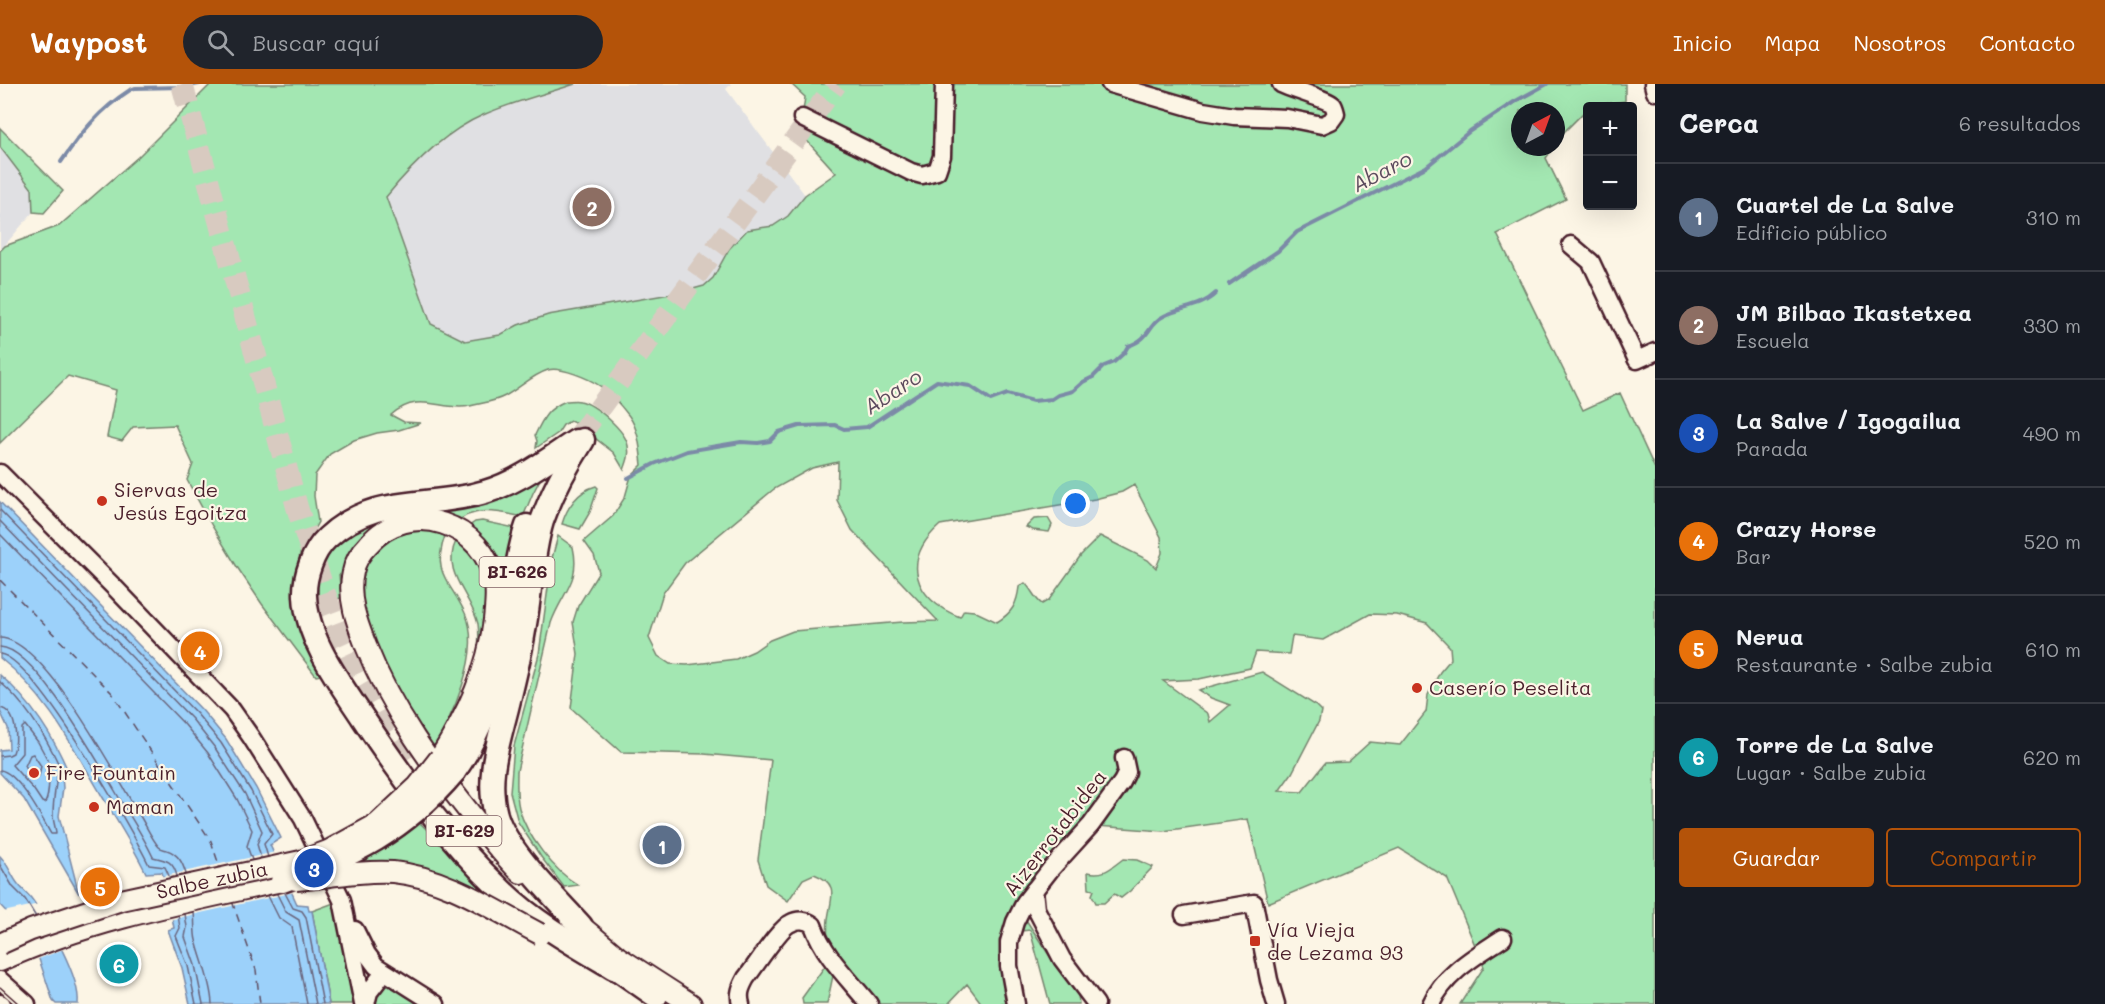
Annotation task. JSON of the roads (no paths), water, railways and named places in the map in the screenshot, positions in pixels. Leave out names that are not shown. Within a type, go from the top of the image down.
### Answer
[{"type":"highway","name":"BI-626","points":[[282,881],[337,861],[389,832],[421,807],[447,764],[471,745],[498,674],[507,638],[525,532],[536,502],[579,439]]},
{"type":"highway","points":[[579,439],[512,483],[471,496],[365,512],[346,522],[325,540],[314,559],[307,579],[305,597],[313,631],[330,669],[420,800],[467,857],[503,893],[581,926]]},
{"type":"highway","points":[[579,439],[542,521],[516,671],[494,755],[491,780],[492,797],[497,818],[511,844],[557,916],[662,1000]]},
{"type":"highway","name":"BI-629","points":[[408,759],[470,837],[528,896],[557,916]]},
{"type":"highway","name":"Salbe zubia","points":[[377,824],[397,813],[418,795],[447,764]]},
{"type":"main road","points":[[447,764],[485,666],[493,628],[495,584],[485,557],[473,541],[456,528],[441,522],[418,519],[401,522],[379,532],[360,554],[353,572],[351,598],[357,624],[373,664],[396,710],[424,753],[516,869],[557,916]]},
{"type":"main road","name":"Salbe zubia","points":[[0,944],[31,930],[122,900],[301,861],[328,851],[377,824]]},
{"type":"main road","name":"Salbe zubia","points":[[0,960],[36,944],[127,915],[282,881],[381,872],[413,875],[432,880],[469,897],[662,1000]]},
{"type":"main road","points":[[581,926],[616,962],[691,1004]]},
{"type":"street","points":[[802,118],[911,172],[922,175],[937,171],[942,156],[944,84]]},
{"type":"street","points":[[1110,84],[1203,111],[1234,116],[1287,118],[1322,125],[1331,121],[1336,114],[1334,105],[1327,100],[1292,90],[1281,84]]},
{"type":"street","points":[[1653,84],[1655,92]]},
{"type":"street","points":[[1571,245],[1591,262],[1637,360],[1655,352]]},
{"type":"street","points":[[0,473],[232,710],[284,786],[303,819],[367,954],[384,977]]},
{"type":"street","name":"Aizerrotabidea","points":[[1016,1004],[1009,966],[1009,942],[1015,922],[1034,890],[1091,825],[1122,782],[1126,772],[1124,758]]},
{"type":"street","points":[[1034,890],[1036,909],[1062,959],[1096,1004]]},
{"type":"street","points":[[1184,915],[1254,903],[1276,1004]]},
{"type":"street","points":[[344,907],[364,1004]]},
{"type":"street","points":[[741,1004],[739,997],[741,986],[781,931],[789,923],[799,921],[811,923],[828,956],[869,1004]]},
{"type":"street","points":[[1431,1004],[1443,982],[1467,962],[1503,938]]},
{"type":"street","points":[[356,966],[362,973],[384,977],[436,1004]]},
{"type":"street","points":[[364,1004],[369,992],[384,977]]},
{"type":"street","points":[[0,980],[27,1004]]},
{"type":"water","points":[[0,502],[202,710],[226,739],[256,788],[281,838],[270,845],[297,904],[308,905],[309,911],[312,911],[329,1004],[190,1004],[182,968],[168,930],[174,928],[162,872],[146,873],[57,722],[31,688],[0,658]]},
{"type":"water","points":[[0,675],[40,720],[57,747],[69,774],[62,775],[63,788],[59,816],[79,894],[24,799],[0,773],[0,750],[9,749],[8,728],[0,711]]},
{"type":"water","points":[[0,856],[18,884],[38,908],[62,949],[74,979],[78,1004],[56,1004],[53,1001],[38,956],[18,924],[0,905]]},
{"type":"waterway","points":[[61,162],[91,123],[130,90],[199,84]]},
{"type":"waterway","name":"Abaro","points":[[1229,284],[1278,251],[1297,232],[1426,167],[1470,131],[1514,102],[1547,84]]},
{"type":"waterway","name":"Abaro","points":[[628,478],[654,464],[687,451],[741,442],[770,441],[779,432],[799,426],[835,425],[844,429],[867,427],[937,381],[970,386],[991,400],[1007,394],[1033,401],[1052,399],[1073,391],[1104,366],[1114,362],[1128,346],[1141,339],[1159,319],[1204,302],[1216,293]]},
{"type":"tunnel","points":[[182,84],[297,507],[324,591],[362,681],[408,759]]},
{"type":"tunnel","points":[[579,436],[836,84]]},
{"type":"tram line","points":[[0,987],[19,1004]]},
{"type":"place","name":"JM Bilbao Ikastetxea","points":[[592,207]]},
{"type":"place","name":"Siervas de Jesús Egoitza","points":[[102,501]]},
{"type":"place","name":"Crazy Horse","points":[[200,651]]},
{"type":"place","name":"Caserío Peselita","points":[[1417,688]]},
{"type":"place","name":"Fire Fountain","points":[[34,773]]},
{"type":"place","name":"Maman","points":[[94,807]]},
{"type":"place","name":"Cuartel de La Salve","points":[[662,845]]},
{"type":"place","name":"La Salve / Igogailua","points":[[314,868]]},
{"type":"place","name":"Nerua","points":[[100,887]]},
{"type":"place","name":"Vía Vieja de Lezama 93","points":[[1255,941]]},
{"type":"place","name":"Torre de La Salve","points":[[119,964]]}]
